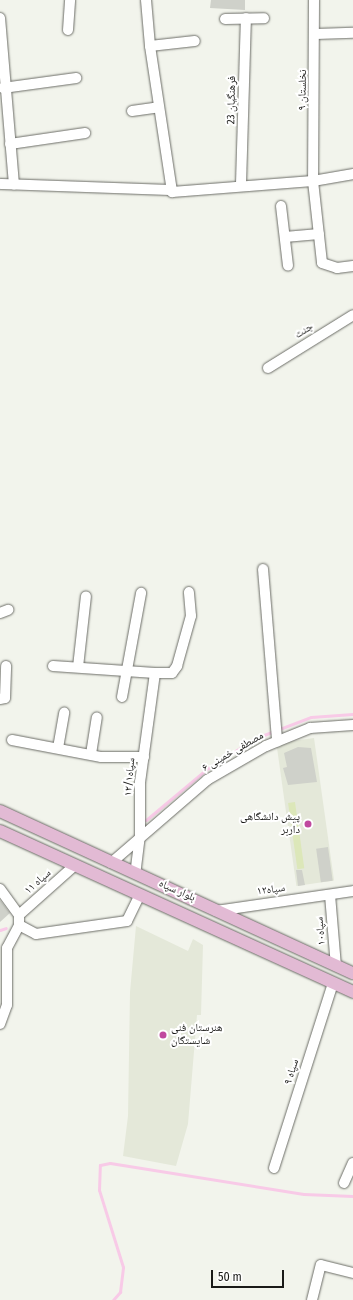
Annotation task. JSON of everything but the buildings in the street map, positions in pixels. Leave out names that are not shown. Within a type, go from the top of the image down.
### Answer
[{"type":"main road","name":"بلوار سپاه","points":[[0,811],[353,973]]},
{"type":"main road","name":"بلوار سپاه","points":[[0,831],[139,896],[353,992]]},
{"type":"main road","points":[[206,926],[216,911]]},
{"type":"street","points":[[68,30],[70,0]]},
{"type":"street","points":[[146,0],[150,46],[172,190]]},
{"type":"street","name":"نخلستان ۹","points":[[314,0],[316,34],[313,181],[322,263],[337,268],[353,266]]},
{"type":"street","points":[[0,18],[3,88],[14,184]]},
{"type":"street","name":"فرهنگیان 23","points":[[241,184],[246,18]]},
{"type":"street","points":[[226,19],[264,18]]},
{"type":"street","points":[[316,34],[353,34]]},
{"type":"street","points":[[150,46],[195,41]]},
{"type":"street","points":[[3,88],[76,78]]},
{"type":"street","points":[[132,111],[159,107]]},
{"type":"street","points":[[10,144],[85,132]]},
{"type":"street","points":[[0,184],[172,190],[241,184],[313,181],[353,174]]},
{"type":"street","points":[[281,206],[288,266]]},
{"type":"street","points":[[285,237],[319,234]]},
{"type":"street","name":"جنت","points":[[268,368],[353,315]]},
{"type":"street","points":[[263,569],[277,741]]},
{"type":"street","points":[[53,666],[172,673],[177,666],[191,616],[189,592]]},
{"type":"street","points":[[122,697],[129,671],[141,593]]},
{"type":"street","points":[[78,667],[86,596]]},
{"type":"street","points":[[0,699],[4,698],[6,666]]},
{"type":"street","name":"سپاه۱۲/۱","points":[[135,873],[140,835],[144,757],[155,673]]},
{"type":"street","points":[[58,748],[64,714]]},
{"type":"street","points":[[91,754],[97,717]]},
{"type":"street","name":"مصطفی خمینی ۶","points":[[140,835],[207,780],[277,741],[310,728],[353,725]]},
{"type":"street","points":[[12,740],[91,754],[144,757]]},
{"type":"street","points":[[111,863],[140,835]]},
{"type":"street","name":"سپاه ۱۱","points":[[4,945],[19,920],[74,866]]},
{"type":"street","points":[[0,889],[19,920],[36,934],[128,921],[139,896]]},
{"type":"street","name":"سپاه۱۲","points":[[216,911],[353,891]]},
{"type":"street","name":"سپاه۱۰","points":[[330,895],[336,966]]},
{"type":"street","points":[[0,1024],[7,1005],[4,945]]},
{"type":"street","name":"سپاه ۹","points":[[274,1168],[332,983]]},
{"type":"street","points":[[344,1183],[353,1163]]},
{"type":"street","points":[[312,1300],[320,1265],[353,1273]]},
{"type":"shaded area","name":"پیش دانشگاهی داربر","points":[[314,738],[334,881],[296,886],[276,743]]},
{"type":"shaded area","name":"هنرستان فنی شایستگان","points":[[136,926],[188,951],[193,939],[203,945],[201,1015],[197,1015],[188,1124],[176,1166],[123,1156],[128,1116],[130,992]]},
{"type":"green space","points":[[295,802],[304,868],[297,869],[288,803]]},
{"type":"waterway","points":[[146,820],[208,768],[256,738],[311,717],[353,714]]},
{"type":"waterway","points":[[0,930],[6,928]]},
{"type":"waterway","points":[[113,1300],[120,1292],[123,1267],[99,1190],[100,1165],[110,1163],[304,1194],[353,1196]]},
{"type":"place","name":"پیش دانشگاهی داربر","points":[[308,824]]},
{"type":"place","name":"هنرستان فنی شایستگان","points":[[163,1035]]}]
